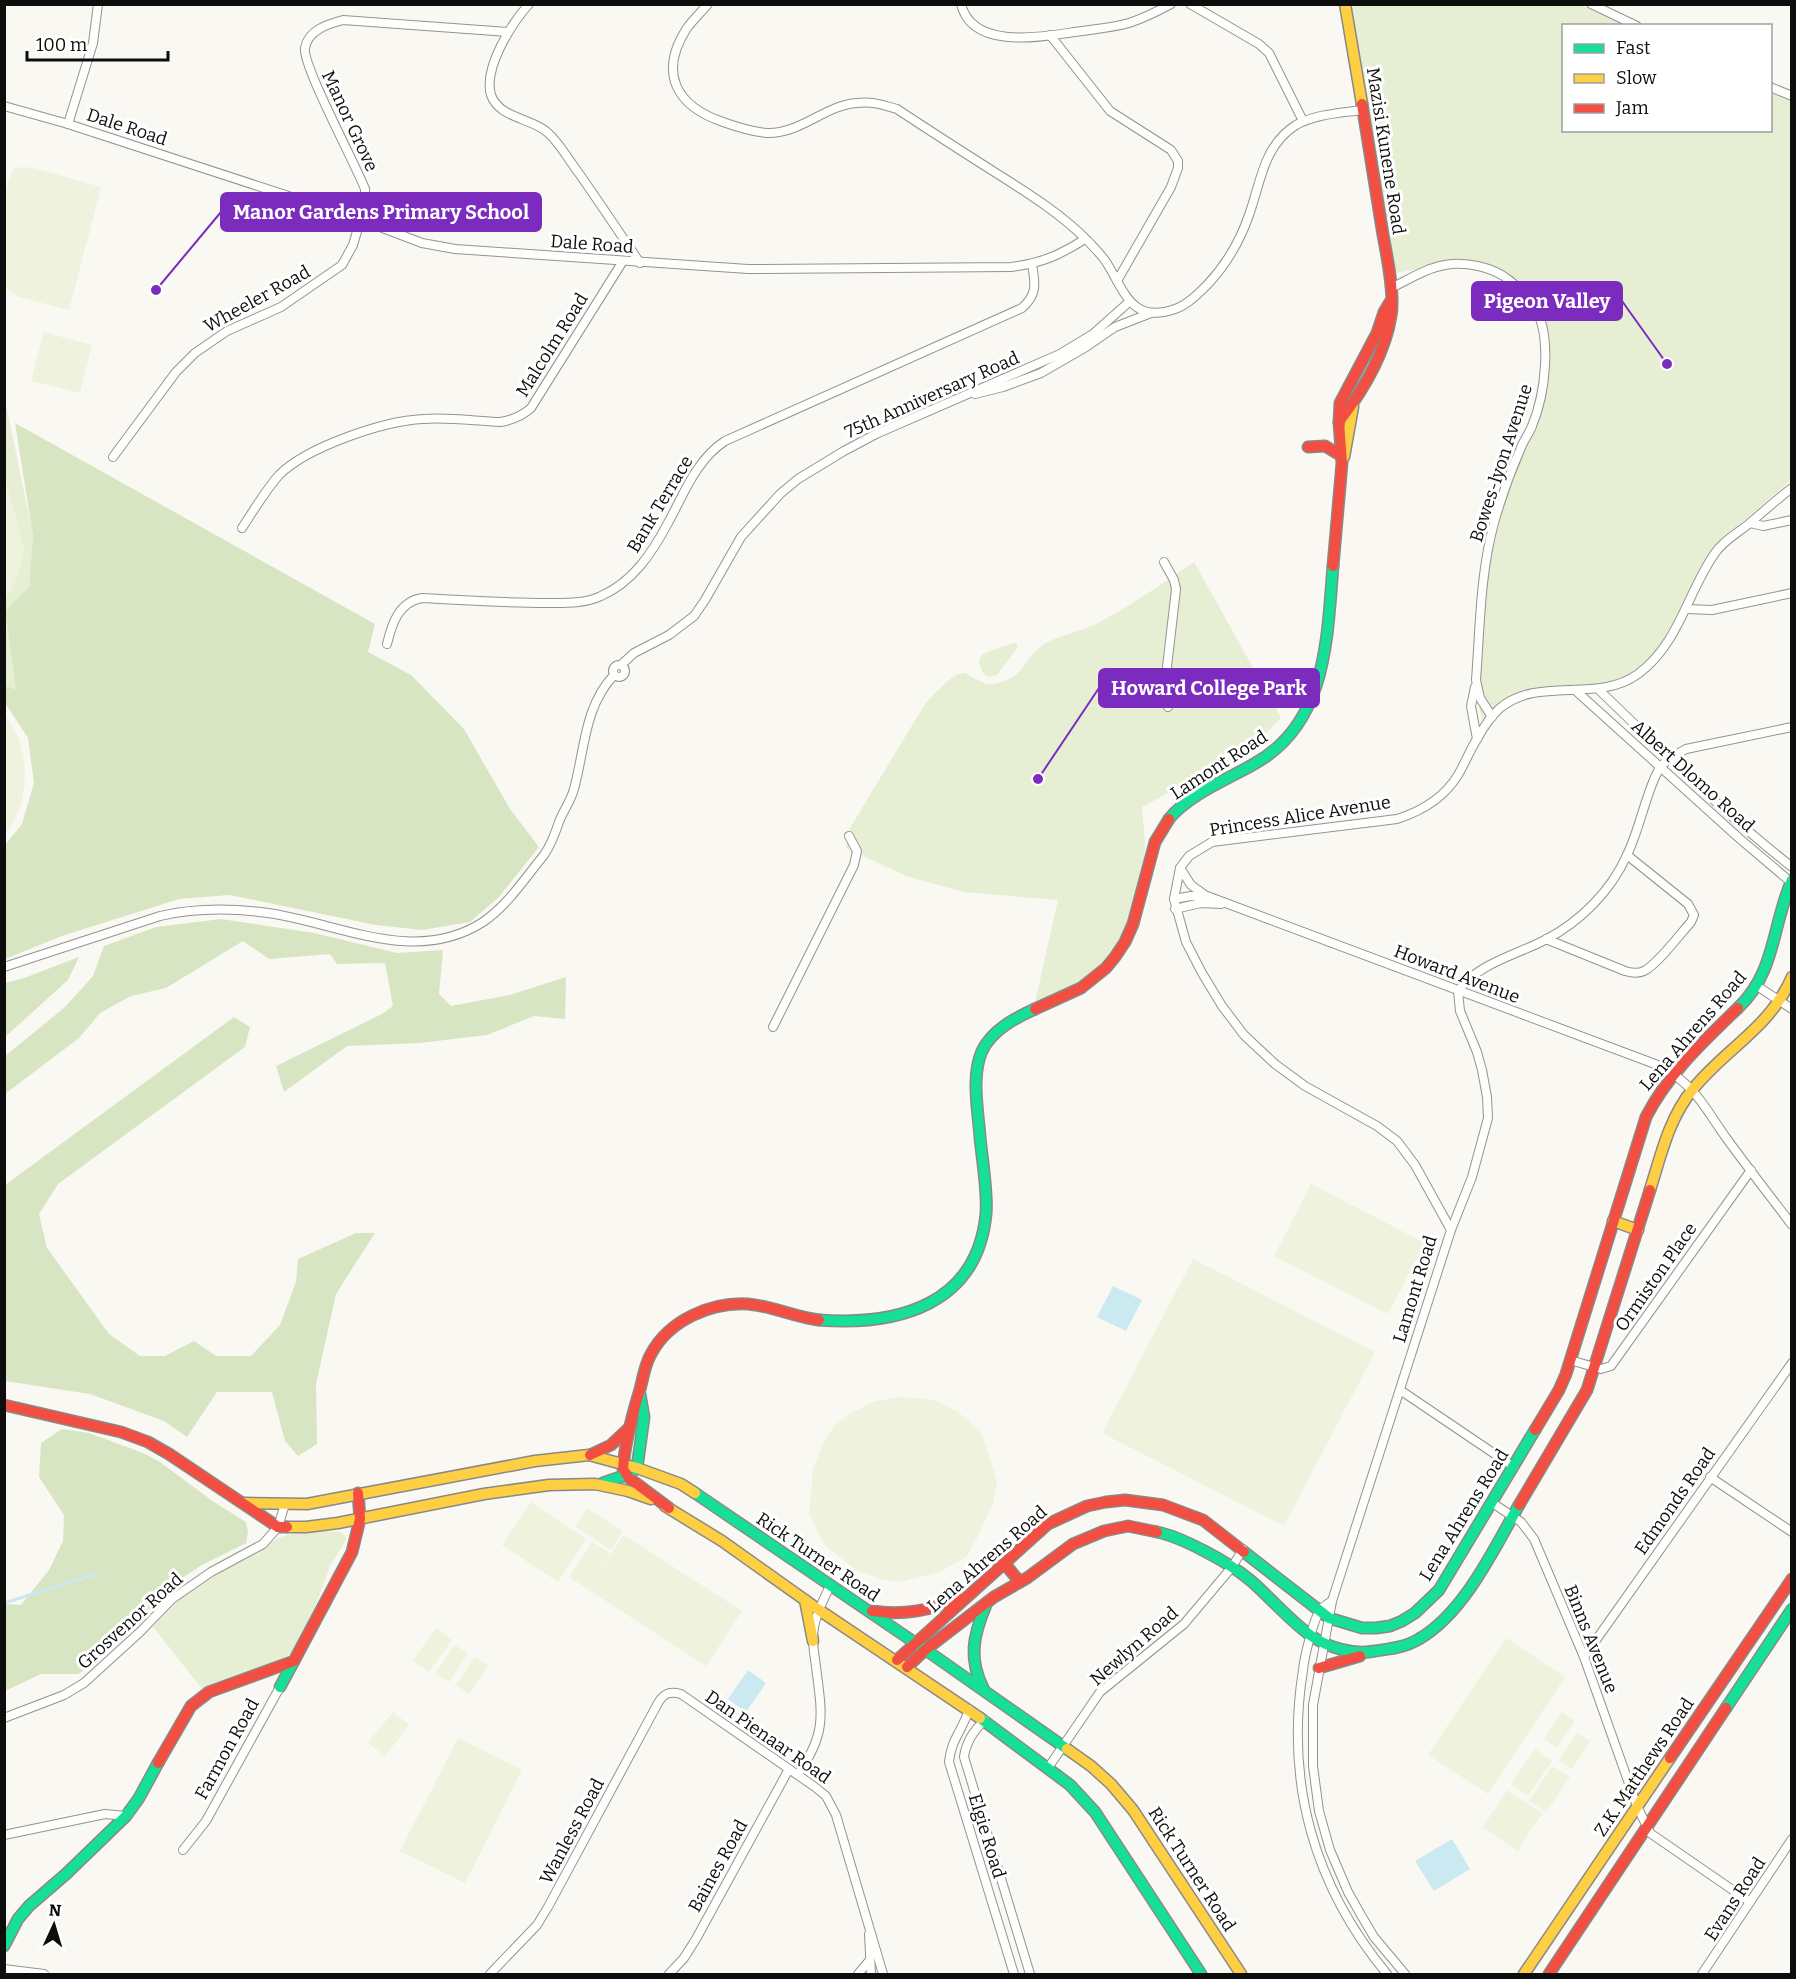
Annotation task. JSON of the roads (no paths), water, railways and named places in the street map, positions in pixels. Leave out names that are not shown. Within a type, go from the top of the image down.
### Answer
[{"type":"main road","name":"Mazisi Kunene Road","points":[[1345,4],[1391,288],[1392,314],[1386,339],[1354,402]]},
{"type":"main road","name":"Mazisi Kunene Road","points":[[1340,404],[1377,333],[1390,302]]},
{"type":"main road","points":[[1339,422],[1354,402]]},
{"type":"main road","name":"Lamont Road","points":[[1341,459],[1345,456],[1354,402]]},
{"type":"main road","name":"Lamont Road","points":[[640,1390],[652,1351],[663,1338],[683,1320],[711,1308],[749,1304],[815,1319],[870,1319],[900,1314],[934,1303],[964,1275],[981,1244],[986,1212],[976,1086],[977,1066],[983,1049],[999,1030],[1016,1018],[1081,987],[1106,968],[1125,942],[1134,924],[1155,842],[1171,816],[1195,797],[1272,752],[1299,722],[1312,697],[1326,651],[1341,459],[1340,404]]},
{"type":"main road","points":[[1308,447],[1326,445],[1341,459]]},
{"type":"main road","name":"Lena Ahrens Road","points":[[897,1660],[914,1642],[1048,1524],[1064,1515],[1101,1502],[1119,1500],[1154,1502],[1203,1520],[1329,1618],[1345,1625],[1363,1629],[1395,1625],[1410,1618],[1425,1606],[1438,1590],[1559,1390],[1645,1116],[1660,1089],[1673,1073],[1757,986],[1766,969],[1783,900],[1791,882]]},
{"type":"main road","name":"Lena Ahrens Road","points":[[907,1667],[925,1650],[987,1602],[1020,1582],[1073,1544],[1104,1531],[1128,1526],[1164,1533],[1232,1567],[1248,1578],[1311,1636],[1350,1652],[1372,1653],[1397,1648],[1418,1640],[1435,1628],[1469,1591],[1587,1390],[1677,1109],[1692,1088],[1781,1001],[1791,977]]},
{"type":"main road","points":[[1613,1221],[1638,1230]]},
{"type":"main road","points":[[640,1390],[629,1426],[623,1469],[626,1475],[669,1508]]},
{"type":"main road","points":[[596,1484],[626,1475],[638,1468],[644,1417],[640,1390]]},
{"type":"main road","points":[[4,1405],[121,1432],[148,1442],[278,1527],[306,1527],[360,1519],[526,1487],[596,1484],[647,1497],[722,1541],[819,1610],[969,1709],[1070,1785],[1095,1812],[1201,1974]]},
{"type":"main road","points":[[589,1455],[617,1442],[629,1426]]},
{"type":"main road","name":"Rick Turner Road","points":[[243,1503],[307,1503],[545,1459],[589,1455],[638,1468],[681,1484],[914,1642],[1091,1766],[1128,1803],[1241,1974]]},
{"type":"main road","name":"Farmon Road","points":[[280,1688],[352,1552],[360,1519],[358,1493]]},
{"type":"main road","points":[[1004,1563],[1020,1582]]},
{"type":"main road","name":"Z.K. Matthews Road","points":[[1524,1974],[1791,1579]]},
{"type":"main road","points":[[866,1610],[886,1614],[921,1613],[972,1593]]},
{"type":"main road","points":[[805,1600],[813,1641]]},
{"type":"main road","points":[[987,1602],[976,1630],[972,1651],[976,1672],[987,1693]]},
{"type":"main road","name":"Z.K. Matthews Road","points":[[1549,1974],[1791,1609]]},
{"type":"main road","points":[[1319,1668],[1372,1653]]},
{"type":"main road","points":[[6,1938],[29,1905],[66,1874],[126,1816],[139,1798],[191,1706],[209,1692],[294,1661]]},
{"type":"main road","points":[[266,1673],[276,1680],[280,1688]]},
{"type":"main road","points":[[1695,1721],[1710,1731]]},
{"type":"main road","points":[[1556,1926],[1574,1937]]},
{"type":"street","points":[[68,124],[93,43],[98,4]]},
{"type":"street","points":[[529,4],[508,32],[490,78],[492,97],[498,106],[508,113],[548,132],[640,263]]},
{"type":"street","points":[[708,4],[688,26],[673,59],[672,74],[676,90],[690,105],[708,117],[767,133],[786,131],[838,107],[855,103],[874,102],[897,109],[1022,190],[1085,238],[1107,263],[1129,302],[1153,313]]},
{"type":"street","points":[[961,4],[963,15],[971,23],[989,33],[1012,38],[1050,35],[1129,23],[1172,4]]},
{"type":"street","points":[[1190,4],[1260,44],[1269,53],[1303,121]]},
{"type":"street","points":[[1591,4],[1633,24]]},
{"type":"street","name":"Manor Grove","points":[[359,219],[365,204],[365,189],[310,71],[305,49],[310,37],[319,28],[343,20],[508,32]]},
{"type":"street","points":[[1050,35],[1110,111],[1171,150],[1178,161],[1178,168],[1171,187],[1117,281]]},
{"type":"street","points":[[1772,88],[1791,96]]},
{"type":"street","name":"Dale Road","points":[[4,106],[68,124],[359,219],[422,243],[455,249],[748,269],[1011,267],[1032,264],[1061,254],[1085,238]]},
{"type":"street","points":[[964,397],[1003,387],[1041,373],[1115,327],[1153,313],[1180,307],[1201,291],[1218,272],[1241,236],[1250,215],[1264,167],[1272,149],[1287,131],[1303,121],[1362,110]]},
{"type":"street","name":"Wheeler Road","points":[[113,457],[176,372],[195,353],[227,331],[281,307],[342,265],[352,245],[359,219]]},
{"type":"street","name":"Malcolm Road","points":[[242,528],[281,473],[298,461],[339,441],[404,421],[438,418],[500,422],[522,416],[531,408],[623,261]]},
{"type":"street","name":"Bank Terrace","points":[[387,644],[390,628],[399,611],[413,600],[422,598],[566,603],[585,601],[611,591],[636,571],[651,554],[698,468],[716,447],[1022,308],[1033,296],[1032,264]]},
{"type":"street","name":"Bowes-lyon Avenue","points":[[1391,288],[1445,265],[1465,264],[1485,268],[1505,277],[1520,289],[1536,308],[1543,333],[1546,358],[1539,406],[1505,486],[1487,556],[1476,685],[1471,706],[1477,739]]},
{"type":"street","name":"75th Anniversary Road","points":[[4,967],[160,916],[190,910],[228,909],[267,913],[372,938],[414,942],[444,938],[474,927],[500,909],[548,849],[572,795],[591,714],[603,689],[614,675],[622,676],[623,667],[634,653],[669,635],[694,616],[741,537],[780,494],[798,479],[876,434],[1060,354],[1093,334],[1129,302]]},
{"type":"street","name":"Princess Alice Avenue","points":[[1180,868],[1189,856],[1212,843],[1397,819],[1429,806],[1457,776],[1477,739],[1500,708],[1528,695],[1545,691],[1598,689],[1622,683],[1637,675],[1656,658],[1670,639],[1718,549],[1791,488]]},
{"type":"street","points":[[1750,523],[1763,526],[1791,520]]},
{"type":"street","points":[[1164,562],[1174,580],[1176,589],[1167,667],[1168,707]]},
{"type":"street","points":[[1687,609],[1712,610],[1791,593]]},
{"type":"street","points":[[1476,685],[1480,698],[1492,717]]},
{"type":"street","points":[[1167,688],[1182,698]]},
{"type":"street","name":"Albert Dlomo Road","points":[[1598,689],[1670,758],[1791,867]]},
{"type":"street","name":"Albert Dlomo Road","points":[[1575,690],[1791,882]]},
{"type":"street","points":[[1451,1230],[1472,1177],[1488,1118],[1482,1070],[1460,1011],[1458,991],[1464,983],[1480,971],[1546,939],[1574,922],[1599,897],[1627,855],[1660,767],[1670,758],[1686,749],[1791,727]]},
{"type":"street","points":[[773,1027],[855,865],[856,850],[849,836]]},
{"type":"street","points":[[1546,939],[1625,971],[1643,972],[1652,966],[1691,922],[1694,915],[1688,904],[1627,855]]},
{"type":"street","points":[[1175,909],[1174,899],[1180,868]]},
{"type":"street","name":"Howard Avenue","points":[[1180,868],[1191,885],[1208,896],[1663,1067],[1692,1088],[1791,1224]]},
{"type":"street","name":"Howard Avenue","points":[[1174,899],[1208,896]]},
{"type":"street","name":"Howard Avenue","points":[[1175,909],[1202,903],[1230,905]]},
{"type":"street","name":"Lamont Road","points":[[1175,909],[1186,942],[1202,973],[1222,1006],[1244,1035],[1275,1064],[1305,1086],[1377,1126],[1396,1141],[1415,1165],[1451,1230],[1332,1601],[1313,1705],[1312,1741],[1316,1793],[1330,1850],[1348,1892],[1374,1938],[1405,1974]]},
{"type":"street","points":[[1757,986],[1791,1009]]},
{"type":"street","name":"Ormiston Place","points":[[1594,1367],[1601,1369],[1611,1366],[1618,1358],[1751,1170]]},
{"type":"street","points":[[1570,1359],[1594,1367]]},
{"type":"street","name":"Edmonds Road","points":[[1584,1657],[1791,1364]]},
{"type":"street","points":[[1401,1390],[1514,1467]]},
{"type":"street","points":[[1710,1478],[1791,1533]]},
{"type":"street","name":"Binns Avenue","points":[[1491,1502],[1514,1517],[1529,1530],[1534,1539],[1584,1657],[1646,1827]]},
{"type":"street","name":"Grosvenor Road","points":[[4,1718],[64,1695],[84,1683],[172,1599],[211,1572],[263,1544],[278,1527],[285,1504]]},
{"type":"street","name":"Newlyn Road","points":[[1048,1767],[1100,1692],[1184,1624],[1232,1567],[1243,1550]]},
{"type":"street","points":[[798,1774],[815,1746],[821,1721],[813,1641],[814,1625],[830,1586]]},
{"type":"street","points":[[1332,1601],[1319,1610],[1304,1659],[1298,1714],[1298,1769],[1302,1795],[1311,1836],[1336,1898],[1359,1939],[1384,1971],[1393,1959]]},
{"type":"street","name":"Farmon Road","points":[[183,1850],[206,1821],[280,1688]]},
{"type":"street","name":"Dan Pienaar Road","points":[[668,1693],[681,1694],[798,1774],[826,1796],[831,1804],[883,1974]]},
{"type":"street","name":"Wanless Road","points":[[490,1974],[537,1925],[658,1703],[668,1693]]},
{"type":"street","name":"Elgie Road","points":[[969,1709],[953,1741],[949,1762],[1014,1974]]},
{"type":"street","name":"Elgie Road","points":[[985,1720],[969,1741],[964,1757],[1030,1974]]},
{"type":"street","name":"Baines Road","points":[[669,1974],[684,1958],[696,1939],[789,1769]]},
{"type":"street","points":[[1302,1795],[1316,1793]]},
{"type":"street","points":[[960,1800],[976,1796]]},
{"type":"street","points":[[4,1836],[105,1814],[126,1816]]},
{"type":"street","points":[[1646,1827],[1655,1839],[1750,1902]]},
{"type":"street","name":"Evans Road","points":[[1702,1974],[1791,1839]]},
{"type":"street","points":[[1336,1898],[1348,1892]]},
{"type":"street","name":"Dan Pienaar Road","points":[[869,1924],[871,1974]]},
{"type":"street","points":[[858,1974],[869,1961]]},
{"type":"street","points":[[4,1969],[44,1974]]},
{"type":"water","points":[[1113,1286],[1142,1300],[1126,1331],[1097,1317]]},
{"type":"water","points":[[748,1670],[766,1683],[746,1712],[728,1699]]},
{"type":"water","points":[[1452,1839],[1470,1869],[1434,1891],[1415,1861]]},
{"type":"waterway","points":[[4,1603],[97,1574]]},
{"type":"place","name":"Manor Gardens Primary School","points":[[156,290]]},
{"type":"place","name":"Pigeon Valley","points":[[1667,364]]},
{"type":"place","name":"Howard College Park","points":[[1038,779]]}]
